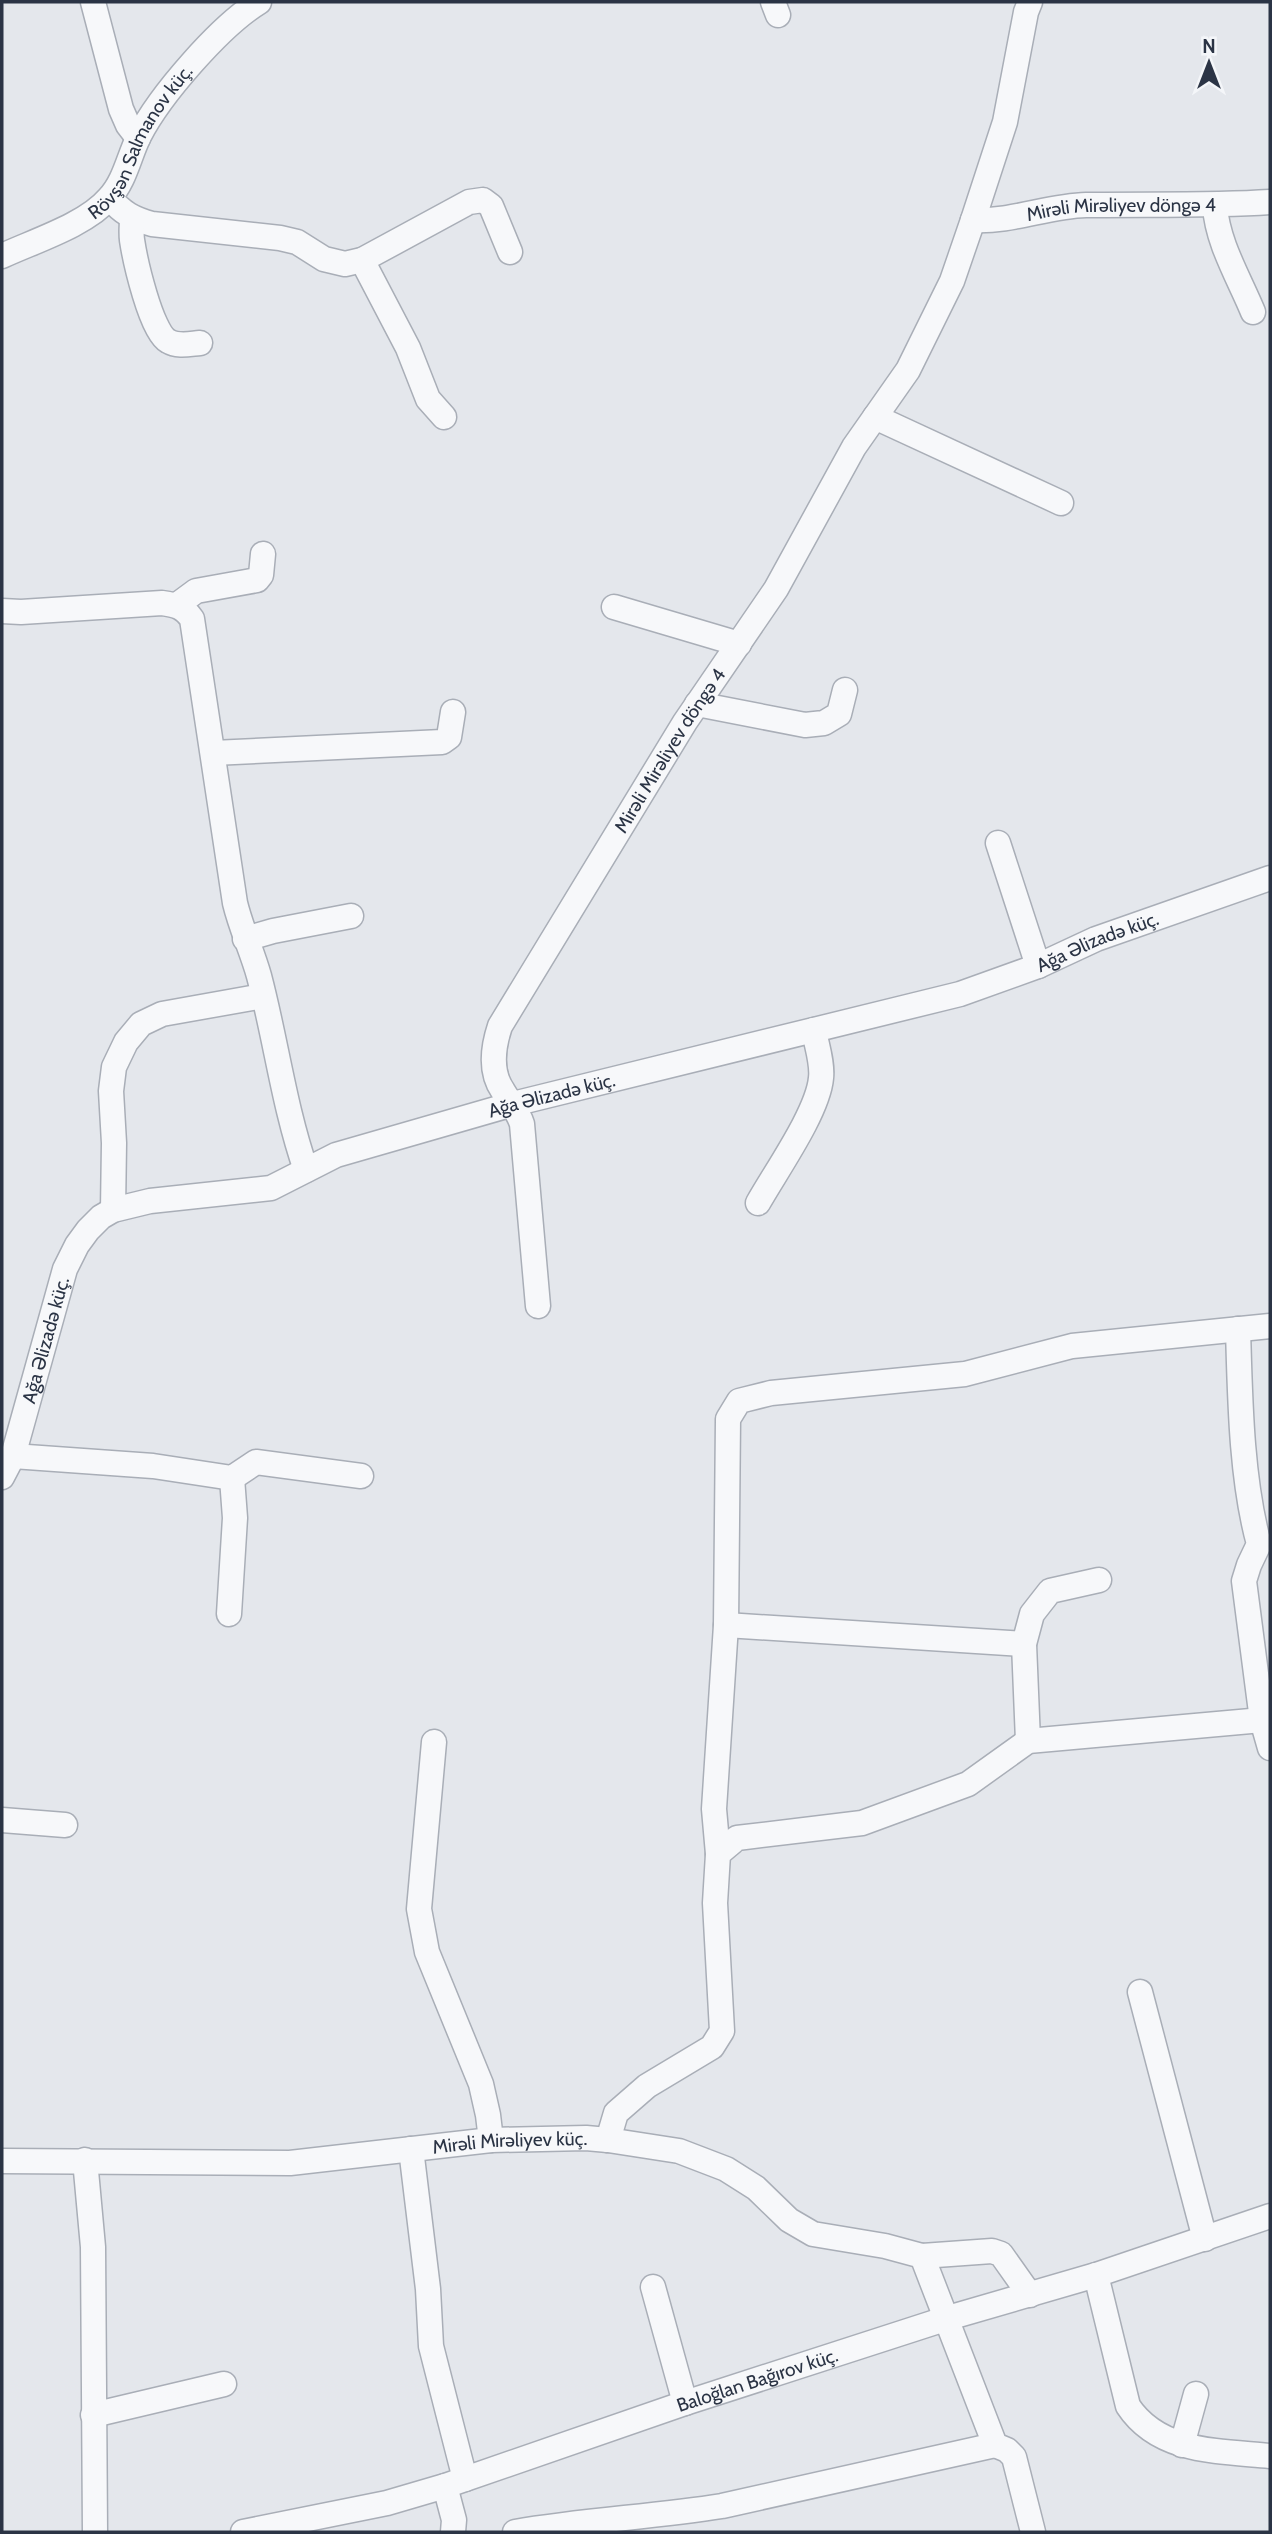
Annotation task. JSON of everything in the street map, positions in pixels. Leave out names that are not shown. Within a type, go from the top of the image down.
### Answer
[{"type":"street","points":[[93,2],[121,109],[138,138]]},
{"type":"street","name":"Rövşən Salmanov küç.","points":[[2,256],[76,222],[110,198],[138,138],[170,89],[228,25],[259,2]]},
{"type":"street","name":"Mirəli Mirəliyev döngə 4","points":[[538,1306],[524,1138],[519,1114],[497,1082],[494,1067],[494,1049],[500,1026],[697,704],[776,589],[854,447],[908,370],[952,281],[974,220],[1005,122],[1030,2]]},
{"type":"street","points":[[110,198],[119,210],[152,225],[280,238],[297,242],[324,259],[345,264],[362,260],[469,202],[483,200],[491,206],[510,252]]},
{"type":"street","name":"Mirəli Mirəliyev döngə 4","points":[[974,220],[993,221],[1085,205],[1216,206],[1270,202]]},
{"type":"street","points":[[1216,206],[1216,220],[1252,312]]},
{"type":"street","points":[[132,218],[136,259],[155,323],[165,340],[178,345],[200,343]]},
{"type":"street","points":[[362,260],[408,348],[428,399],[444,417]]},
{"type":"street","points":[[875,418],[1061,503]]},
{"type":"street","points":[[177,605],[196,591],[257,580],[261,575],[263,554]]},
{"type":"street","points":[[2,611],[162,603],[177,605],[187,611],[192,619],[235,904],[258,973],[296,1138],[306,1170]]},
{"type":"street","points":[[614,607],[739,644]]},
{"type":"street","points":[[697,704],[805,725],[824,723],[839,714],[845,690]]},
{"type":"street","points":[[213,753],[442,742],[449,737],[453,712]]},
{"type":"street","points":[[998,843],[1038,966]]},
{"type":"street","name":"Ağa Əlizadə küç.","points":[[7,1467],[65,1269],[88,1230],[113,1210],[150,1201],[271,1188],[335,1155],[513,1104],[960,994],[1038,966],[1096,939],[1270,878]]},
{"type":"street","points":[[245,939],[351,916]]},
{"type":"street","points":[[113,1210],[114,1143],[111,1091],[114,1067],[126,1042],[141,1024],[162,1014],[263,996]]},
{"type":"street","points":[[758,1203],[812,1109],[819,1090],[822,1074],[814,1030]]},
{"type":"street","points":[[608,2140],[616,2113],[647,2086],[712,2047],[722,2031],[715,1903],[718,1854],[714,1810],[726,1625],[728,1419],[739,1401],[771,1393],[965,1374],[1072,1346],[1270,1326]]},
{"type":"street","points":[[1238,1329],[1250,1513],[1265,1540],[1249,1564],[1244,1581],[1262,1720],[1270,1748]]},
{"type":"street","points":[[7,1467],[153,1466],[232,1478],[256,1462],[361,1476]]},
{"type":"street","points":[[229,1614],[235,1518],[232,1478]]},
{"type":"street","points":[[1028,1741],[1024,1644],[1032,1614],[1050,1591],[1099,1580]]},
{"type":"street","points":[[726,1625],[1024,1644]]},
{"type":"street","points":[[718,1854],[737,1838],[862,1823],[968,1784],[1028,1741],[1262,1720]]},
{"type":"street","points":[[433,1742],[419,1909],[428,1952],[481,2084],[491,2140]]},
{"type":"street","points":[[2,1820],[65,1825]]},
{"type":"street","points":[[1140,1992],[1205,2239]]},
{"type":"street","name":"Mirəli Mirəliyev küç.","points":[[2,2161],[290,2163],[491,2140],[608,2140],[679,2151],[726,2169],[756,2188],[789,2220],[813,2234],[885,2246],[922,2256],[992,2251],[1001,2254],[1030,2295]]},
{"type":"street","points":[[411,2149],[428,2290],[431,2346],[455,2483],[453,2532]]},
{"type":"street","points":[[85,2160],[93,2247],[95,2532]]},
{"type":"street","name":"Baloğlan Bağırov küç.","points":[[243,2532],[387,2503],[455,2483],[685,2403],[948,2318],[1096,2275],[1270,2216]]},
{"type":"street","points":[[922,2256],[995,2445]]},
{"type":"street","points":[[1096,2275],[1128,2406],[1137,2419],[1149,2430],[1182,2445],[1201,2450],[1270,2456]]},
{"type":"street","points":[[653,2287],[685,2403]]},
{"type":"street","points":[[93,2415],[224,2384]]},
{"type":"street","points":[[1182,2445],[1196,2394]]},
{"type":"street","points":[[515,2532],[562,2524],[677,2514],[722,2506],[995,2445],[1007,2450],[1014,2457],[1033,2532]]}]
